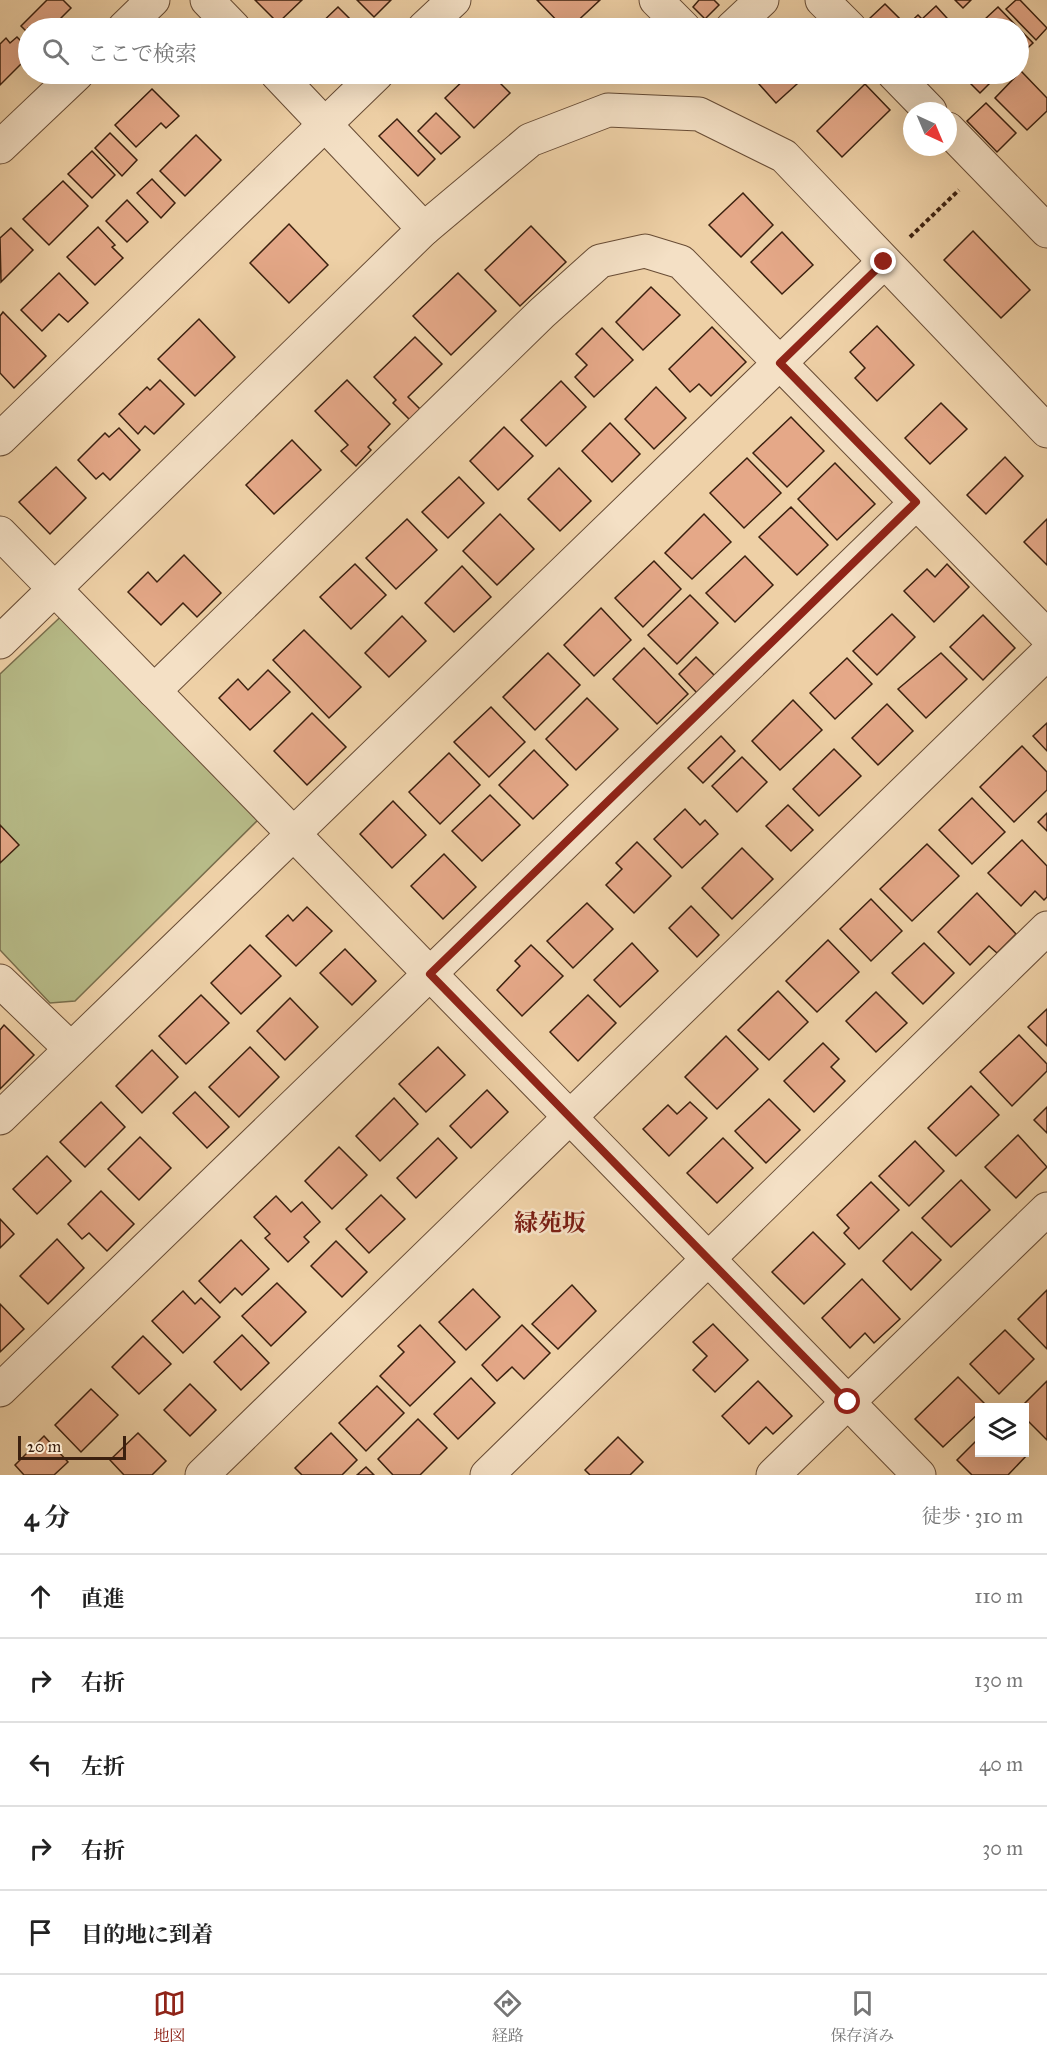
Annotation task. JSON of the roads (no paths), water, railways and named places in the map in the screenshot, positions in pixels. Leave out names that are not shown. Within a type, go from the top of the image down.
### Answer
[{"type":"street","points":[[134,18],[153,0]]},
{"type":"street","points":[[207,0],[224,18]]},
{"type":"street","points":[[435,18],[454,0]]},
{"type":"street","points":[[656,0],[674,18]]},
{"type":"street","points":[[743,18],[762,0]]},
{"type":"street","points":[[822,0],[840,18]]},
{"type":"street","points":[[0,147],[66,84]]},
{"type":"street","points":[[287,84],[424,230]]},
{"type":"street","points":[[0,439],[366,84]]},
{"type":"street","points":[[904,84],[921,102]]},
{"type":"street","points":[[0,642],[424,230],[530,140],[608,110],[699,114],[784,156],[1047,431]]},
{"type":"street","points":[[957,138],[1047,231]]},
{"type":"street","points":[[154,691],[542,313],[600,261],[645,251],[681,262],[1047,636]]},
{"type":"street","points":[[0,1118],[884,262]]},
{"type":"street","points":[[0,1390],[916,502]]},
{"type":"street","points":[[0,533],[919,1475]]},
{"type":"street","points":[[202,1475],[1047,653]]},
{"type":"street","points":[[487,1475],[1047,928]]},
{"type":"street","points":[[0,981],[71,1049]]},
{"type":"street","points":[[772,1475],[1047,1209]]},
{"type":"district","name":"緑苑坂","points":[[550,1223]]}]
